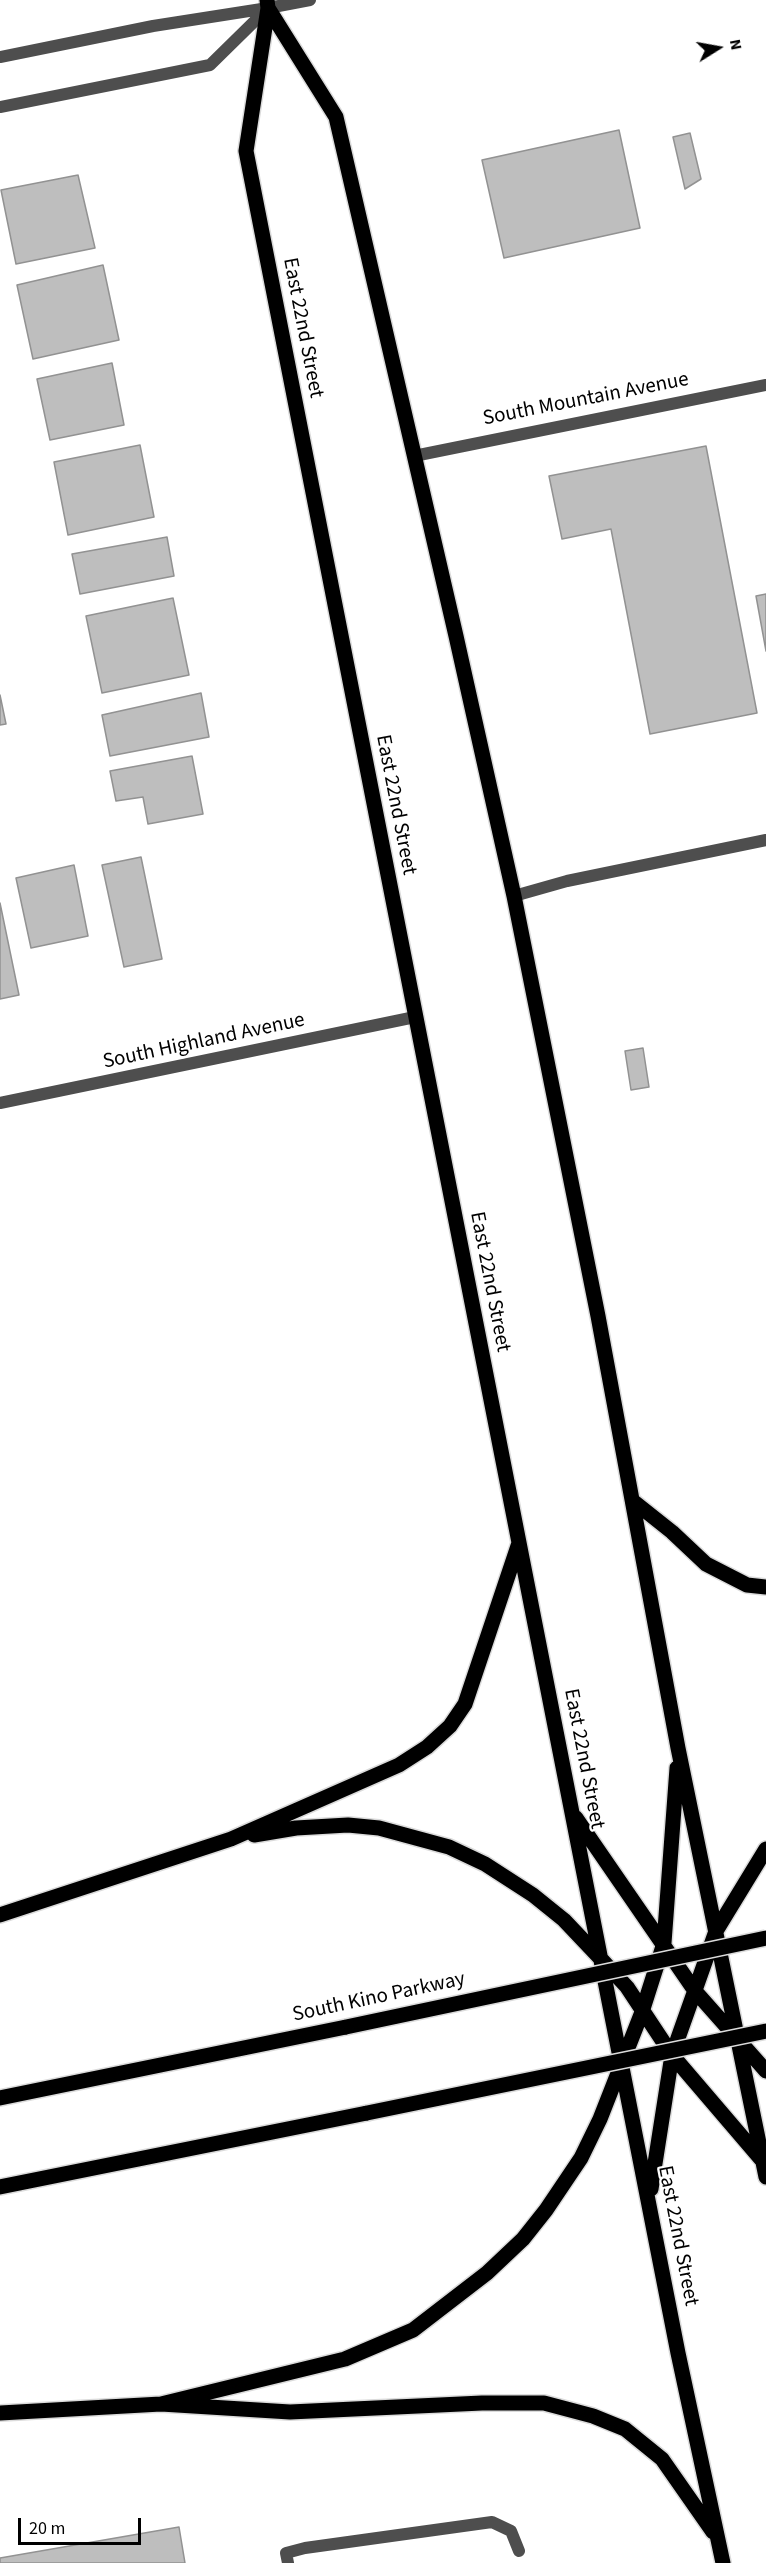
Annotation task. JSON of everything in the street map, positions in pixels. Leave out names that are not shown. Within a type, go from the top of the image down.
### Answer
[{"type":"main road","points":[[267,4],[336,117],[414,456],[514,896],[598,1316],[678,1748],[766,2177]]},
{"type":"main road","name":"East 22nd Street","points":[[267,4],[246,151],[678,2353],[723,2563]]},
{"type":"main road","points":[[633,1501],[672,1532],[706,1564],[747,1585],[766,1587]]},
{"type":"main road","points":[[0,1915],[231,1839],[399,1764],[427,1747],[450,1726],[465,1704],[519,1541]]},
{"type":"main road","points":[[161,2404],[345,2359],[413,2330],[487,2273],[523,2238],[558,2195],[581,2158],[622,2067],[664,1943],[678,1748]]},
{"type":"main road","points":[[572,1813],[695,1991],[766,2071]]},
{"type":"main road","points":[[231,1839],[296,1828],[348,1825],[379,1828],[413,1835],[449,1847],[495,1870],[564,1920],[602,1959],[627,1987],[672,2055],[763,2161]]},
{"type":"main road","points":[[649,2198],[672,2055],[716,1931],[766,1849]]},
{"type":"main road","name":"South Kino Parkway","points":[[0,2098],[766,1938]]},
{"type":"main road","points":[[0,2187],[766,2031]]},
{"type":"main road","points":[[0,2413],[161,2404],[290,2412],[482,2403],[544,2403],[593,2416],[624,2429],[662,2459],[718,2539]]},
{"type":"street","points":[[0,57],[267,4],[310,0]]},
{"type":"street","points":[[0,107],[210,65],[267,4]]},
{"type":"street","name":"South Mountain Avenue","points":[[414,456],[766,385]]},
{"type":"street","points":[[514,896],[567,881],[766,840]]},
{"type":"street","name":"South Highland Avenue","points":[[0,1103],[415,1017]]},
{"type":"street","points":[[288,2563],[286,2553],[305,2548],[492,2522],[511,2531],[519,2551]]},
{"type":"building","points":[[619,130],[640,228],[504,258],[482,160]]},
{"type":"building","points":[[690,133],[701,179],[685,189],[673,137]]},
{"type":"building","points":[[78,175],[95,248],[16,264],[1,190]]},
{"type":"building","points":[[103,265],[119,340],[33,359],[17,285]]},
{"type":"building","points":[[112,363],[124,425],[50,440],[37,379]]},
{"type":"building","points":[[140,445],[154,517],[68,535],[54,462]]},
{"type":"building","points":[[706,446],[757,713],[650,734],[611,529],[562,539],[549,476]]},
{"type":"building","points":[[167,537],[174,576],[80,594],[72,554]]},
{"type":"building","points":[[766,594],[766,651],[756,596]]},
{"type":"building","points":[[173,598],[189,675],[102,693],[86,616]]},
{"type":"building","points":[[201,693],[209,737],[110,756],[102,715]]},
{"type":"building","points":[[0,695],[6,724],[0,725]]},
{"type":"building","points":[[192,756],[203,814],[148,824],[143,797],[116,801],[110,771]]},
{"type":"building","points":[[141,857],[162,959],[124,967],[102,865]]},
{"type":"building","points":[[74,865],[88,936],[31,948],[16,878]]},
{"type":"building","points":[[0,903],[19,995],[0,999]]},
{"type":"building","points":[[643,1048],[649,1087],[631,1090],[625,1051]]},
{"type":"building","points":[[179,2527],[185,2563],[0,2563],[0,2558]]}]
